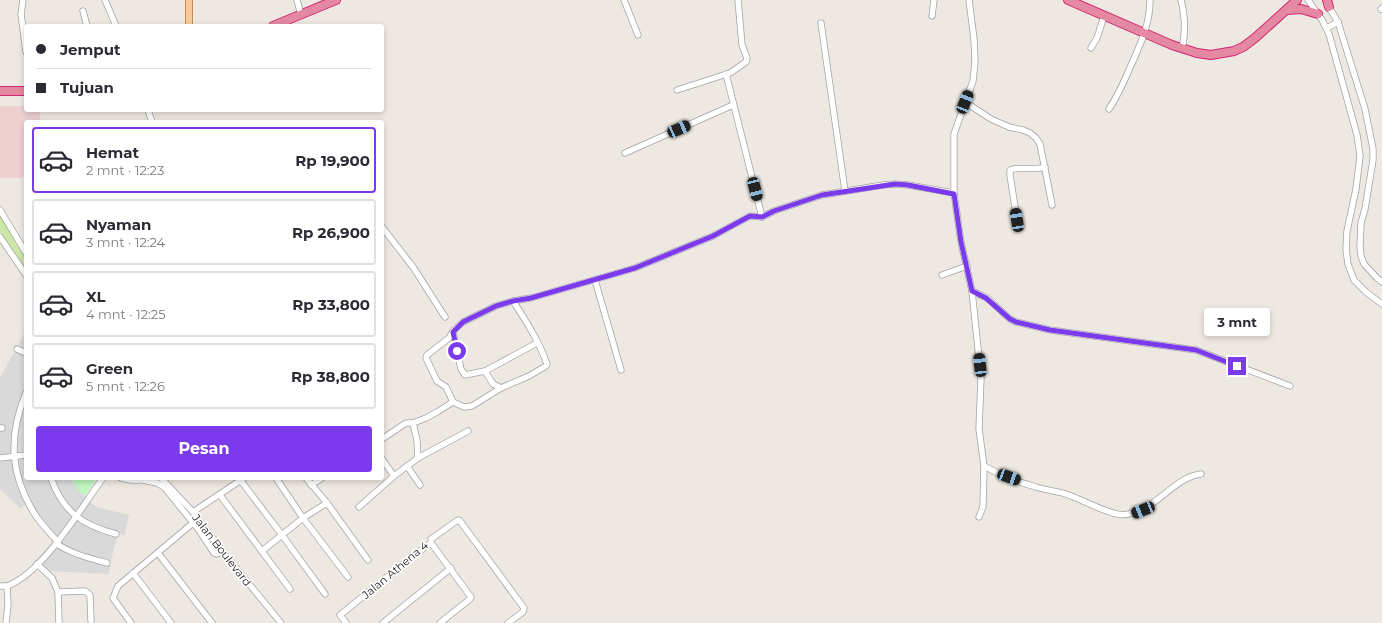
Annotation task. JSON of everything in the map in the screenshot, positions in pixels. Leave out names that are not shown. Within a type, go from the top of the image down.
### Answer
[{"type":"highway","points":[[278,24],[336,0]]},
{"type":"highway","points":[[1068,0],[1182,49],[1211,55],[1218,55],[1243,47],[1297,0]]},
{"type":"highway","points":[[1287,10],[1301,9],[1318,14]]},
{"type":"highway","points":[[0,91],[24,91]]},
{"type":"main road","points":[[189,0],[189,24]]},
{"type":"street","points":[[23,0],[21,14],[24,37]]},
{"type":"street","points":[[105,0],[115,24]]},
{"type":"street","points":[[296,0],[301,15]]},
{"type":"street","points":[[624,0],[638,35]]},
{"type":"street","points":[[677,90],[726,74],[746,62],[747,60],[742,45],[738,0]]},
{"type":"street","points":[[932,16],[934,0]]},
{"type":"street","points":[[970,0],[975,61],[973,81],[954,134],[954,194],[961,242],[972,291],[981,378],[979,429],[984,466],[980,517]]},
{"type":"street","points":[[1109,109],[1120,91],[1145,34],[1150,0]]},
{"type":"street","points":[[1181,0],[1185,18],[1185,36],[1182,49]]},
{"type":"street","points":[[1308,0],[1326,28],[1338,63],[1357,135],[1360,156],[1356,189],[1346,236],[1348,264],[1354,280],[1366,292],[1382,304]]},
{"type":"street","points":[[1327,2],[1338,22],[1365,109],[1373,149],[1371,173],[1361,223],[1361,256],[1364,264],[1382,282]]},
{"type":"street","points":[[83,11],[86,24]]},
{"type":"street","points":[[1091,48],[1096,40],[1104,16]]},
{"type":"street","points":[[1326,28],[1338,22]]},
{"type":"street","points":[[821,23],[845,191]]},
{"type":"street","points":[[726,74],[762,217]]},
{"type":"street","points":[[965,102],[991,119],[1009,127],[1023,130],[1036,138],[1040,144],[1052,205]]},
{"type":"street","points":[[625,153],[733,105]]},
{"type":"street","points":[[1017,220],[1010,170],[1014,168],[1036,169],[1045,167]]},
{"type":"street","points":[[513,301],[526,321],[544,356],[547,364],[546,366],[529,376],[501,388],[472,406],[468,407],[453,402],[446,387],[437,380],[426,358],[449,338],[463,322],[496,306],[513,301],[531,298],[635,268],[713,236],[750,216],[762,217],[774,211],[822,195],[895,184],[954,194]]},
{"type":"street","points":[[0,210],[24,250]]},
{"type":"street","points":[[384,230],[413,267],[445,317]]},
{"type":"street","points":[[0,237],[24,272]]},
{"type":"street","points":[[942,275],[967,266]]},
{"type":"street","points":[[595,280],[621,370]]},
{"type":"street","points":[[972,291],[986,298],[1010,319],[1016,322],[1050,330],[1196,350],[1290,386]]},
{"type":"street","points":[[453,332],[463,373],[465,375],[485,371],[537,343]]},
{"type":"street","points":[[17,349],[24,352]]},
{"type":"street","points":[[485,371],[493,384],[501,388]]},
{"type":"street","points":[[24,399],[15,430],[13,457],[15,470],[28,503],[35,515],[65,550],[107,563]]},
{"type":"street","points":[[384,438],[406,423],[413,423],[437,412],[453,402]]},
{"type":"street","points":[[413,423],[417,440],[418,458]]},
{"type":"street","points":[[359,507],[394,476],[418,458],[468,431]]},
{"type":"street","points":[[0,458],[24,455]]},
{"type":"street","points":[[384,463],[394,476]]},
{"type":"street","points":[[407,466],[420,485]]},
{"type":"street","points":[[984,466],[995,472],[1035,487],[1065,494],[1118,515],[1135,513],[1143,510],[1182,482],[1201,474]]},
{"type":"street","points":[[52,480],[59,496],[76,516],[88,525],[116,534]]},
{"type":"street","points":[[0,586],[7,586],[25,578],[58,543],[102,480]]},
{"type":"street","points":[[148,480],[164,487],[193,523],[214,553],[217,554],[223,552]]},
{"type":"street","name":"Jalan Boulevard","points":[[163,480],[193,512],[223,552],[281,623]]},
{"type":"street","points":[[193,512],[242,480],[325,594]]},
{"type":"street","points":[[277,480],[303,518],[348,577]]},
{"type":"street","points":[[308,480],[327,503],[368,560]]},
{"type":"street","points":[[312,485],[319,480]]},
{"type":"street","points":[[220,495],[290,589]]},
{"type":"street","points":[[262,551],[303,518],[327,503]]},
{"type":"street","name":"Jalan Athena 4","points":[[345,623],[340,615],[431,543],[431,539],[458,520],[524,608],[523,612],[508,623]]},
{"type":"street","points":[[131,623],[113,598],[118,586],[193,523]]},
{"type":"street","points":[[431,543],[471,597],[440,623]]},
{"type":"street","points":[[158,553],[212,623]]},
{"type":"street","points":[[37,564],[52,578],[58,592],[59,623]]},
{"type":"street","points":[[386,622],[451,568]]},
{"type":"street","points":[[133,573],[172,623]]},
{"type":"street","points":[[6,623],[8,604],[7,586]]},
{"type":"street","points":[[58,592],[88,593],[90,595],[91,621]]},
{"type":"shaded area","points":[[0,106],[24,106],[24,112],[39,112],[41,120],[24,120],[24,176],[22,178],[0,178]]},
{"type":"shaded area","points":[[24,334],[24,480],[72,480],[91,503],[100,508],[129,515],[125,535],[118,534],[110,563],[109,574],[46,571],[36,560],[52,542],[48,530],[28,503],[20,508],[0,489],[0,378]]},
{"type":"green space","points":[[0,214],[24,254],[24,269],[0,231]]},
{"type":"green space","points":[[72,480],[96,480],[84,496]]},
{"type":"route","points":[[457,351],[453,332],[457,327],[463,322],[496,306],[531,298],[635,268],[713,236],[750,216],[757,216],[760,218],[774,211],[822,195],[840,191],[895,184],[920,187],[954,194],[961,242],[972,291],[983,295],[1010,319],[1016,322],[1050,330],[1196,350],[1237,366]]}]
